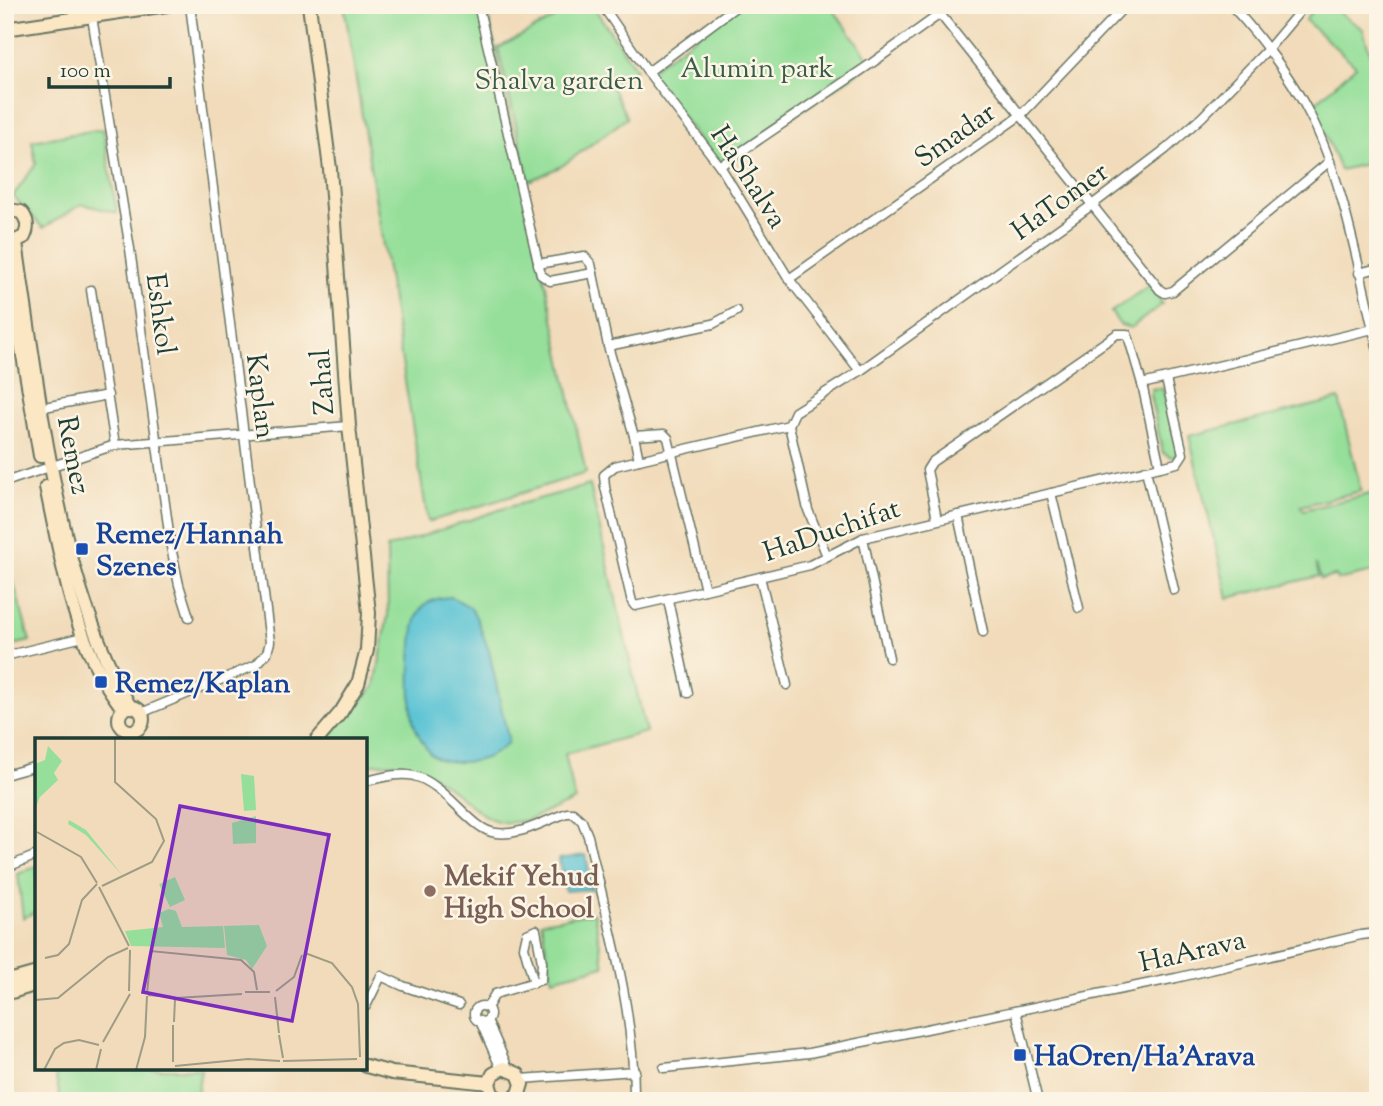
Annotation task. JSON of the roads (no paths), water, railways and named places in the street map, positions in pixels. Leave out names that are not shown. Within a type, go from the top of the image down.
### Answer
[{"type":"street","points":[[5,29],[167,5]]},
{"type":"street","name":"Kaplan","points":[[134,721],[256,665],[267,653],[270,642],[190,5]]},
{"type":"street","name":"Zahal","points":[[309,5],[330,169],[349,426],[369,613],[367,650],[358,684],[341,712],[319,738]]},
{"type":"street","points":[[478,5],[541,275],[550,281],[593,273]]},
{"type":"street","name":"HaShalva","points":[[602,5],[648,72],[720,166],[789,279],[860,371]]},
{"type":"street","points":[[648,72],[738,5]]},
{"type":"street","name":"Smadar","points":[[789,279],[1021,115],[1126,5]]},
{"type":"street","points":[[1231,5],[1269,48],[1303,101],[1330,161],[1378,350]]},
{"type":"street","name":"HaTomer","points":[[789,425],[795,412],[860,371],[1092,205],[1175,141],[1269,48],[1305,5]]},
{"type":"street","points":[[720,166],[940,14],[1165,293],[1173,291],[1330,161]]},
{"type":"street","name":"Eshkol","points":[[92,17],[130,249],[171,547],[178,585],[189,617]]},
{"type":"street","points":[[5,209],[21,212],[27,221],[27,232],[9,245]]},
{"type":"street","name":"Remez","points":[[9,245],[64,570],[83,637],[99,673],[146,738]]},
{"type":"street","points":[[538,264],[584,257],[591,264],[608,346],[639,460],[789,425],[807,510],[827,556]]},
{"type":"street","points":[[1359,273],[1378,268]]},
{"type":"street","points":[[91,290],[115,446]]},
{"type":"street","points":[[608,346],[713,324],[737,311]]},
{"type":"street","points":[[1142,384],[1373,329]]},
{"type":"street","points":[[937,519],[927,470],[932,462],[1113,336],[1124,334],[1129,339],[1160,467],[1177,463],[1183,454],[1166,379]]},
{"type":"street","points":[[36,408],[108,395]]},
{"type":"street","points":[[5,482],[115,446],[349,426]]},
{"type":"street","points":[[634,436],[664,434],[667,438],[705,590]]},
{"type":"street","name":"HaDuchifat","points":[[639,460],[615,466],[604,475],[635,606],[810,565],[863,538],[1160,467]]},
{"type":"street","name":"Remez","points":[[47,467],[93,630],[134,721]]},
{"type":"street","points":[[1146,470],[1174,590]]},
{"type":"street","points":[[1051,493],[1079,608]]},
{"type":"street","points":[[958,515],[983,632]]},
{"type":"street","points":[[863,538],[888,658]]},
{"type":"street","points":[[760,577],[787,685]]},
{"type":"street","points":[[668,600],[688,693]]},
{"type":"street","points":[[5,656],[83,637]]},
{"type":"street","points":[[5,775],[35,767]]},
{"type":"street","points":[[368,781],[413,775],[429,782],[456,803],[479,827],[490,833],[515,833],[567,813],[577,816],[588,836],[628,1012],[635,1071],[634,1101]]},
{"type":"street","points":[[5,868],[35,856]]},
{"type":"street","points":[[536,930],[542,962],[538,982],[524,947],[527,934],[536,930]]},
{"type":"street","name":"HaArava","points":[[664,1068],[809,1053],[1175,978],[1378,933]]},
{"type":"street","points":[[5,982],[35,974]]},
{"type":"street","points":[[368,1002],[382,976],[459,1005]]},
{"type":"street","points":[[483,1021],[489,1013],[487,1008],[495,994],[538,982]]},
{"type":"street","points":[[5,994],[35,985]]},
{"type":"street","points":[[487,1008],[480,1006],[474,1011],[474,1016],[483,1021],[505,1069]]},
{"type":"street","points":[[1016,1011],[1038,1101]]},
{"type":"street","points":[[368,1067],[392,1073],[489,1083]]},
{"type":"street","points":[[505,1069],[513,1070],[521,1079],[519,1094],[506,1101],[492,1094],[489,1083],[493,1074],[505,1069]]},
{"type":"street","points":[[521,1079],[635,1071]]},
{"type":"water","points":[[451,597],[470,607],[476,617],[489,651],[508,738],[507,744],[496,752],[473,761],[447,761],[432,755],[419,735],[412,714],[413,634],[419,612],[429,602]]},
{"type":"water","points":[[586,855],[592,889],[565,891],[559,859]]},
{"type":"place","name":"Remez/Hannah Szenes","points":[[82,549]]},
{"type":"place","name":"Remez/Kaplan","points":[[101,682]]},
{"type":"place","name":"Mekif Yehud High School","points":[[430,891]]},
{"type":"place","name":"HaOren/Ha'Arava","points":[[1020,1055]]},
{"type":"park label","name":"Alumin park","points":[[757,67]]},
{"type":"park label","name":"Shalva garden","points":[[559,79]]}]
